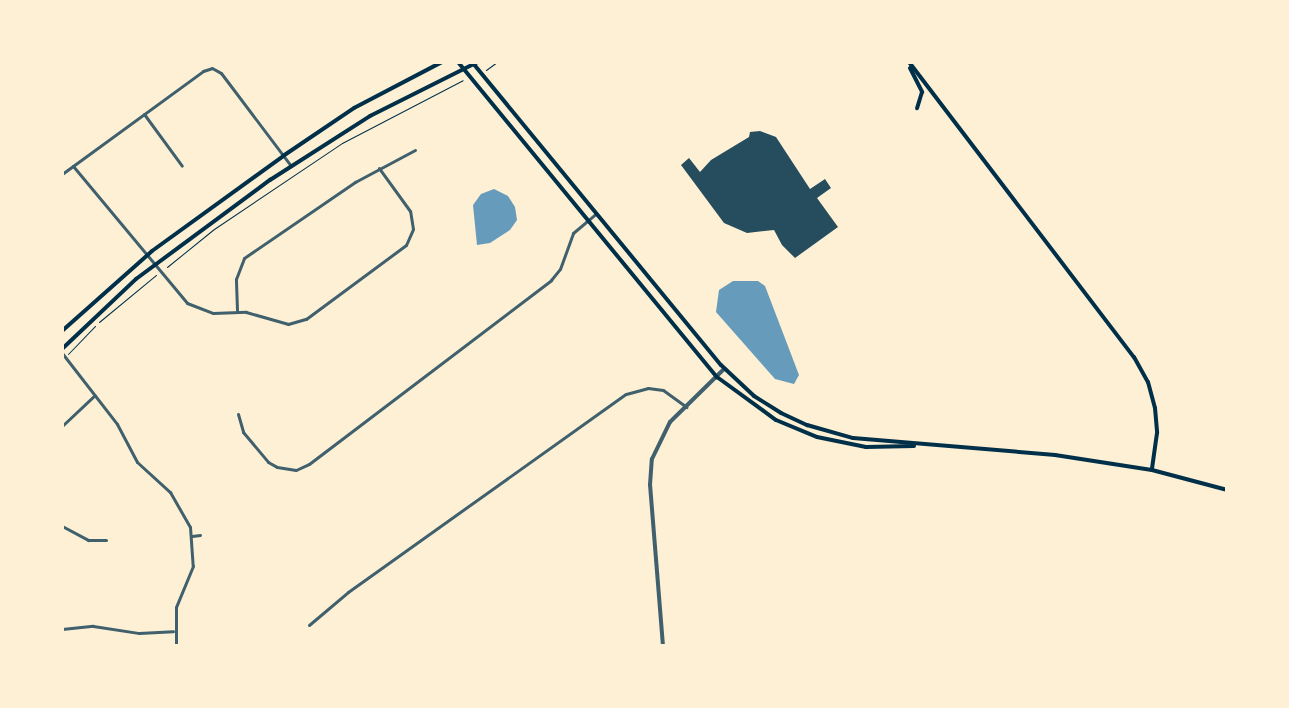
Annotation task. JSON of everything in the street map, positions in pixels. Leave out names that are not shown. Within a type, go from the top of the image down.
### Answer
[{"type":"main road","points":[[62,331],[147,255],[283,156],[354,108],[442,62]]},
{"type":"main road","points":[[458,62],[717,377],[776,420],[817,437],[892,449],[921,445]]},
{"type":"main road","points":[[908,62],[922,92],[917,108]]},
{"type":"main road","points":[[908,62],[1134,357],[1148,382],[1155,408],[1157,433],[1152,470]]},
{"type":"main road","points":[[63,353],[154,264],[291,166],[370,116],[474,63],[724,369],[754,396],[794,420],[853,438],[1055,455],[1152,470],[1227,490]]},
{"type":"street","points":[[212,68],[213,62]]},
{"type":"street","points":[[62,174],[203,71],[212,68],[221,73],[291,166]]},
{"type":"street","points":[[144,114],[182,166]]},
{"type":"street","points":[[237,312],[236,279],[244,258],[379,168],[415,150]]},
{"type":"street","points":[[73,166],[154,264],[195,307],[213,313],[237,312],[288,324],[302,322],[401,252],[413,229],[410,211],[379,168]]},
{"type":"street","points":[[238,414],[243,432],[268,462],[296,470],[309,464],[551,280],[560,269],[573,233],[597,213]]},
{"type":"street","points":[[63,353],[121,431],[137,462],[176,501],[192,536],[193,566],[176,607],[173,631],[176,646]]},
{"type":"street","points":[[663,646],[650,470],[660,436],[724,369]]},
{"type":"street","points":[[309,625],[348,592],[626,394],[648,388],[663,390],[686,407]]},
{"type":"street","points":[[62,426],[95,395]]},
{"type":"street","points":[[62,526],[88,540],[106,540]]},
{"type":"street","points":[[192,536],[200,535]]},
{"type":"street","points":[[62,629],[93,626],[139,633],[173,631]]},
{"type":"path","points":[[480,72],[497,62]]},
{"type":"path","points":[[63,353],[214,229],[342,143],[469,77]]},
{"type":"water","points":[[494,189],[508,196],[515,207],[517,220],[510,230],[490,243],[477,245],[473,205],[481,194]]},
{"type":"water","points":[[733,281],[758,281],[765,286],[799,375],[794,384],[775,379],[716,312],[719,290]]},
{"type":"building","points":[[760,131],[776,137],[810,189],[825,179],[831,188],[817,198],[838,227],[795,258],[782,245],[774,230],[747,233],[724,223],[681,165],[689,158],[700,172],[711,160],[749,137],[750,132]]}]
